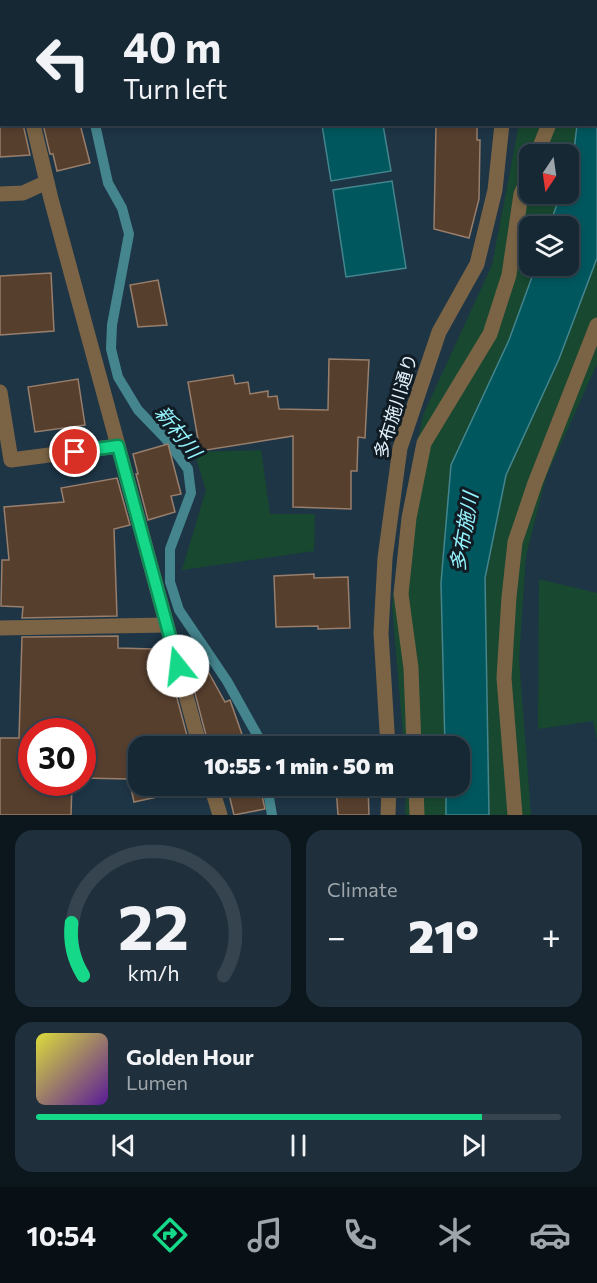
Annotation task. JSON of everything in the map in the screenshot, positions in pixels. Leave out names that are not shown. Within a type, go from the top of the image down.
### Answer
[{"type":"street","points":[[33,126],[197,736]]},
{"type":"street","name":"多布施川通り","points":[[387,736],[381,633],[385,558],[400,448],[439,332],[477,264],[495,190],[502,126]]},
{"type":"street","points":[[541,144],[548,126]]},
{"type":"street","points":[[0,194],[23,193],[47,182]]},
{"type":"street","points":[[414,736],[411,668],[401,594],[409,518],[424,443],[490,334],[509,275],[520,204]]},
{"type":"street","points":[[515,815],[504,678],[515,542],[535,483],[597,325]]},
{"type":"street","points":[[0,392],[5,461],[118,446]]},
{"type":"street","points":[[0,628],[166,625]]},
{"type":"street","points":[[214,796],[219,815]]},
{"type":"street","points":[[388,815],[389,796]]},
{"type":"street","points":[[416,796],[417,815]]},
{"type":"shaded area","points":[[519,126],[577,126],[575,144],[519,144],[519,204],[557,204],[553,216],[519,216],[519,276],[532,276],[509,340],[451,465],[441,583],[445,736],[403,736],[392,605],[405,501],[423,415],[492,265]]},
{"type":"shaded area","points":[[597,258],[597,364],[546,477],[526,556],[519,659],[531,815],[489,815],[485,578],[506,475],[559,359]]},
{"type":"shaded area","points":[[261,450],[270,514],[315,514],[314,551],[182,570],[206,490],[194,452]]},
{"type":"shaded area","points":[[539,579],[597,593],[597,740],[593,721],[538,729]]},
{"type":"shaded area","points":[[406,796],[446,796],[446,815],[405,815]]},
{"type":"water","points":[[322,126],[383,126],[391,171],[331,181]]},
{"type":"water","name":"多布施川","points":[[577,126],[597,126],[597,258],[559,359],[506,475],[485,578],[489,815],[446,815],[446,796],[470,796],[470,736],[445,736],[441,583],[451,465],[509,340],[532,276],[579,276],[579,216],[553,216],[557,204],[579,204],[579,144],[575,144]]},
{"type":"water","points":[[392,181],[406,268],[346,277],[333,190]]},
{"type":"building","points":[[0,126],[23,126],[30,155],[0,157]]},
{"type":"building","points":[[43,126],[81,126],[90,163],[57,171],[53,154],[50,154]]},
{"type":"building","points":[[436,126],[477,126],[477,140],[480,140],[479,199],[469,238],[434,229]]},
{"type":"building","points":[[51,273],[54,331],[0,335],[0,276]]},
{"type":"building","points":[[158,280],[167,325],[138,327],[130,285]]},
{"type":"building","points":[[329,359],[369,360],[365,438],[358,437],[357,471],[351,471],[351,509],[293,507],[293,436],[200,451],[188,382],[233,375],[235,384],[248,382],[250,394],[268,391],[268,397],[277,396],[279,409],[328,410]]},
{"type":"building","points":[[78,379],[85,425],[35,432],[28,387]]},
{"type":"building","points":[[168,444],[181,494],[171,496],[175,512],[148,520],[133,454]]},
{"type":"building","points":[[117,478],[130,525],[114,529],[117,616],[22,618],[23,607],[1,606],[2,560],[9,560],[4,507],[64,502],[61,488]]},
{"type":"building","points":[[314,574],[314,578],[348,577],[350,628],[276,627],[274,576]]},
{"type":"building","points":[[118,636],[118,648],[153,649],[153,666],[160,666],[160,690],[173,683],[187,736],[128,736],[128,779],[96,778],[96,718],[20,718],[22,637]]},
{"type":"building","points":[[205,666],[225,702],[230,700],[243,736],[206,736],[190,674]]},
{"type":"building","points":[[0,738],[18,738],[18,796],[72,796],[71,815],[0,815]]},
{"type":"building","points":[[133,796],[161,796],[134,802]]},
{"type":"building","points":[[229,796],[262,796],[265,809],[234,815]]},
{"type":"building","points":[[337,796],[368,796],[369,815],[338,815]]},
{"type":"waterway","name":"新村川","points":[[95,126],[108,183],[122,208],[129,234],[112,325],[111,349],[118,377],[138,410],[166,439],[188,469],[191,493],[170,549],[170,582],[179,610],[227,681],[258,736]]},
{"type":"waterway","name":"新村川","points":[[269,796],[272,815]]},
{"type":"route","points":[[75,452],[118,446],[178,666]]}]
